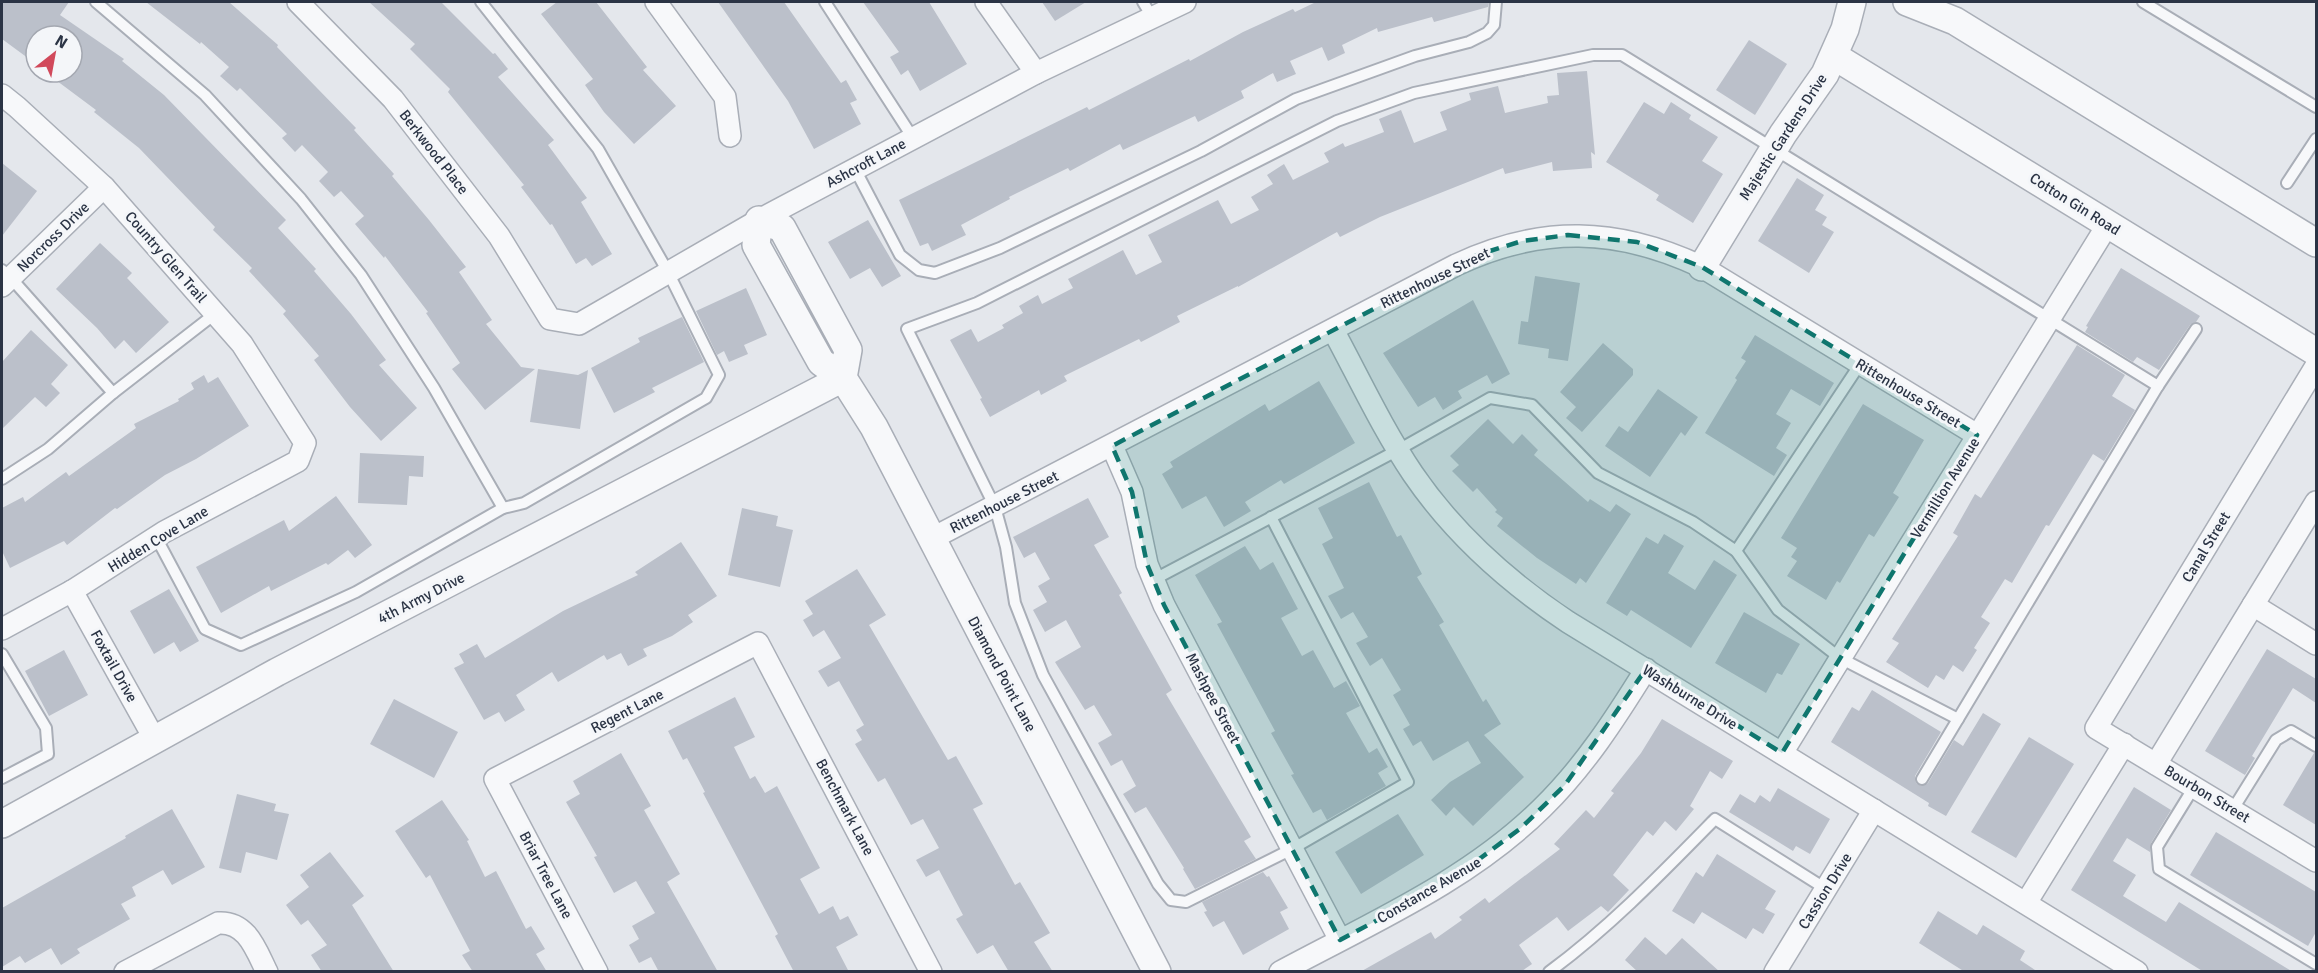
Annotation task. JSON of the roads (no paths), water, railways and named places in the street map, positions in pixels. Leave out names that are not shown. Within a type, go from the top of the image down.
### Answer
[{"type":"street","name":"Berkwood Place","points":[[298,2],[393,99],[499,236],[550,319]]},
{"type":"street","points":[[656,2],[725,97],[730,136]]},
{"type":"street","points":[[986,2],[1036,73]]},
{"type":"street","name":"Ashcroft Lane","points":[[550,319],[579,324],[759,220],[1036,73],[1148,9],[1185,2]]},
{"type":"street","name":"Majestic Gardens Drive","points":[[1702,267],[1774,149],[1818,85],[1834,56],[1845,29],[1852,2]]},
{"type":"street","points":[[1907,2],[1955,21],[2316,243]]},
{"type":"street","name":"Cotton Gin Road","points":[[1834,56],[2316,352]]},
{"type":"street","name":"Country Glen Trail","points":[[2,95],[17,106],[104,187],[216,314],[242,344],[305,442]]},
{"type":"street","name":"Norcross Drive","points":[[5,278],[104,187]]},
{"type":"street","points":[[759,220],[782,228],[848,350],[843,378]]},
{"type":"street","name":"Vermillion Avenue","points":[[1782,753],[2108,224]]},
{"type":"street","name":"Rittenhouse Street","points":[[931,539],[1456,265],[1499,247],[1522,241],[1568,235],[1614,238],[1659,248],[1702,267],[1977,435]]},
{"type":"street","name":"Washburne Drive","points":[[1333,330],[1398,450],[1439,508],[1495,567],[1543,605],[2137,972]]},
{"type":"street","name":"Canal Street","points":[[2096,728],[2316,366]]},
{"type":"street","name":"Diamond Point Lane","points":[[843,378],[874,427],[1157,972]]},
{"type":"street","name":"4th Army Drive","points":[[2,824],[277,672],[843,378]]},
{"type":"street","name":"Hidden Cove Lane","points":[[2,629],[72,591],[156,537],[298,461],[305,442]]},
{"type":"street","name":"Mashpee Street","points":[[1112,446],[1132,492],[1147,564],[1164,605],[1340,940]]},
{"type":"street","points":[[2156,764],[2316,502]]},
{"type":"street","name":"Foxtail Drive","points":[[72,591],[156,740]]},
{"type":"street","points":[[2253,605],[2316,644]]},
{"type":"street","name":"Regent Lane","points":[[495,779],[758,643]]},
{"type":"street","name":"Benchmark Lane","points":[[758,643],[931,972]]},
{"type":"street","name":"Constance Avenue","points":[[1280,972],[1447,883],[1481,860],[1521,828],[1558,792],[1585,761],[1646,669]]},
{"type":"street","name":"Bourbon Street","points":[[2096,728],[2316,861]]},
{"type":"street","points":[[2026,903],[2124,744]]},
{"type":"street","name":"Briar Tree Lane","points":[[495,779],[597,972]]},
{"type":"street","name":"Cassion Drive","points":[[1775,972],[1875,810]]},
{"type":"street","points":[[125,972],[218,923],[235,924],[249,937],[267,972]]},
{"type":"lane","points":[[96,2],[205,95],[301,199],[361,275],[434,388],[503,508]]},
{"type":"lane","points":[[156,537],[205,629],[241,645],[356,592],[503,508],[524,503],[706,398],[719,375],[668,272],[598,149],[482,2]]},
{"type":"lane","points":[[825,2],[866,62],[913,138]]},
{"type":"lane","points":[[855,169],[900,255],[919,270],[935,273],[1000,248],[1201,151],[1296,99],[1415,56],[1469,42],[1487,33],[1494,25],[1496,2]]},
{"type":"lane","points":[[2143,2],[2316,107]]},
{"type":"lane","points":[[1271,517],[1408,783],[1292,849],[1186,902],[1171,900],[1158,884],[1043,675],[1014,603],[1006,547],[995,507],[907,329],[977,303],[1337,121],[1414,93],[1593,55],[1622,55],[2158,386]]},
{"type":"lane","points":[[2287,183],[2316,139]]},
{"type":"lane","points":[[5,278],[113,393]]},
{"type":"lane","points":[[2,479],[48,449],[113,393],[216,314]]},
{"type":"lane","points":[[1922,779],[2158,386],[2196,329]]},
{"type":"lane","points":[[1736,551],[1860,364]]},
{"type":"lane","points":[[1153,580],[1398,450],[1490,398],[1532,405],[1598,473],[1693,522],[1736,551],[1778,610],[1840,658],[1958,718]]},
{"type":"lane","points":[[2,654],[46,728],[48,754],[2,778]]},
{"type":"lane","points":[[2233,809],[2276,740],[2291,731],[2316,746]]},
{"type":"lane","points":[[2194,787],[2157,846],[2159,869],[2316,964]]},
{"type":"lane","points":[[1549,972],[1583,946],[1660,875],[1715,819],[1826,889]]}]
